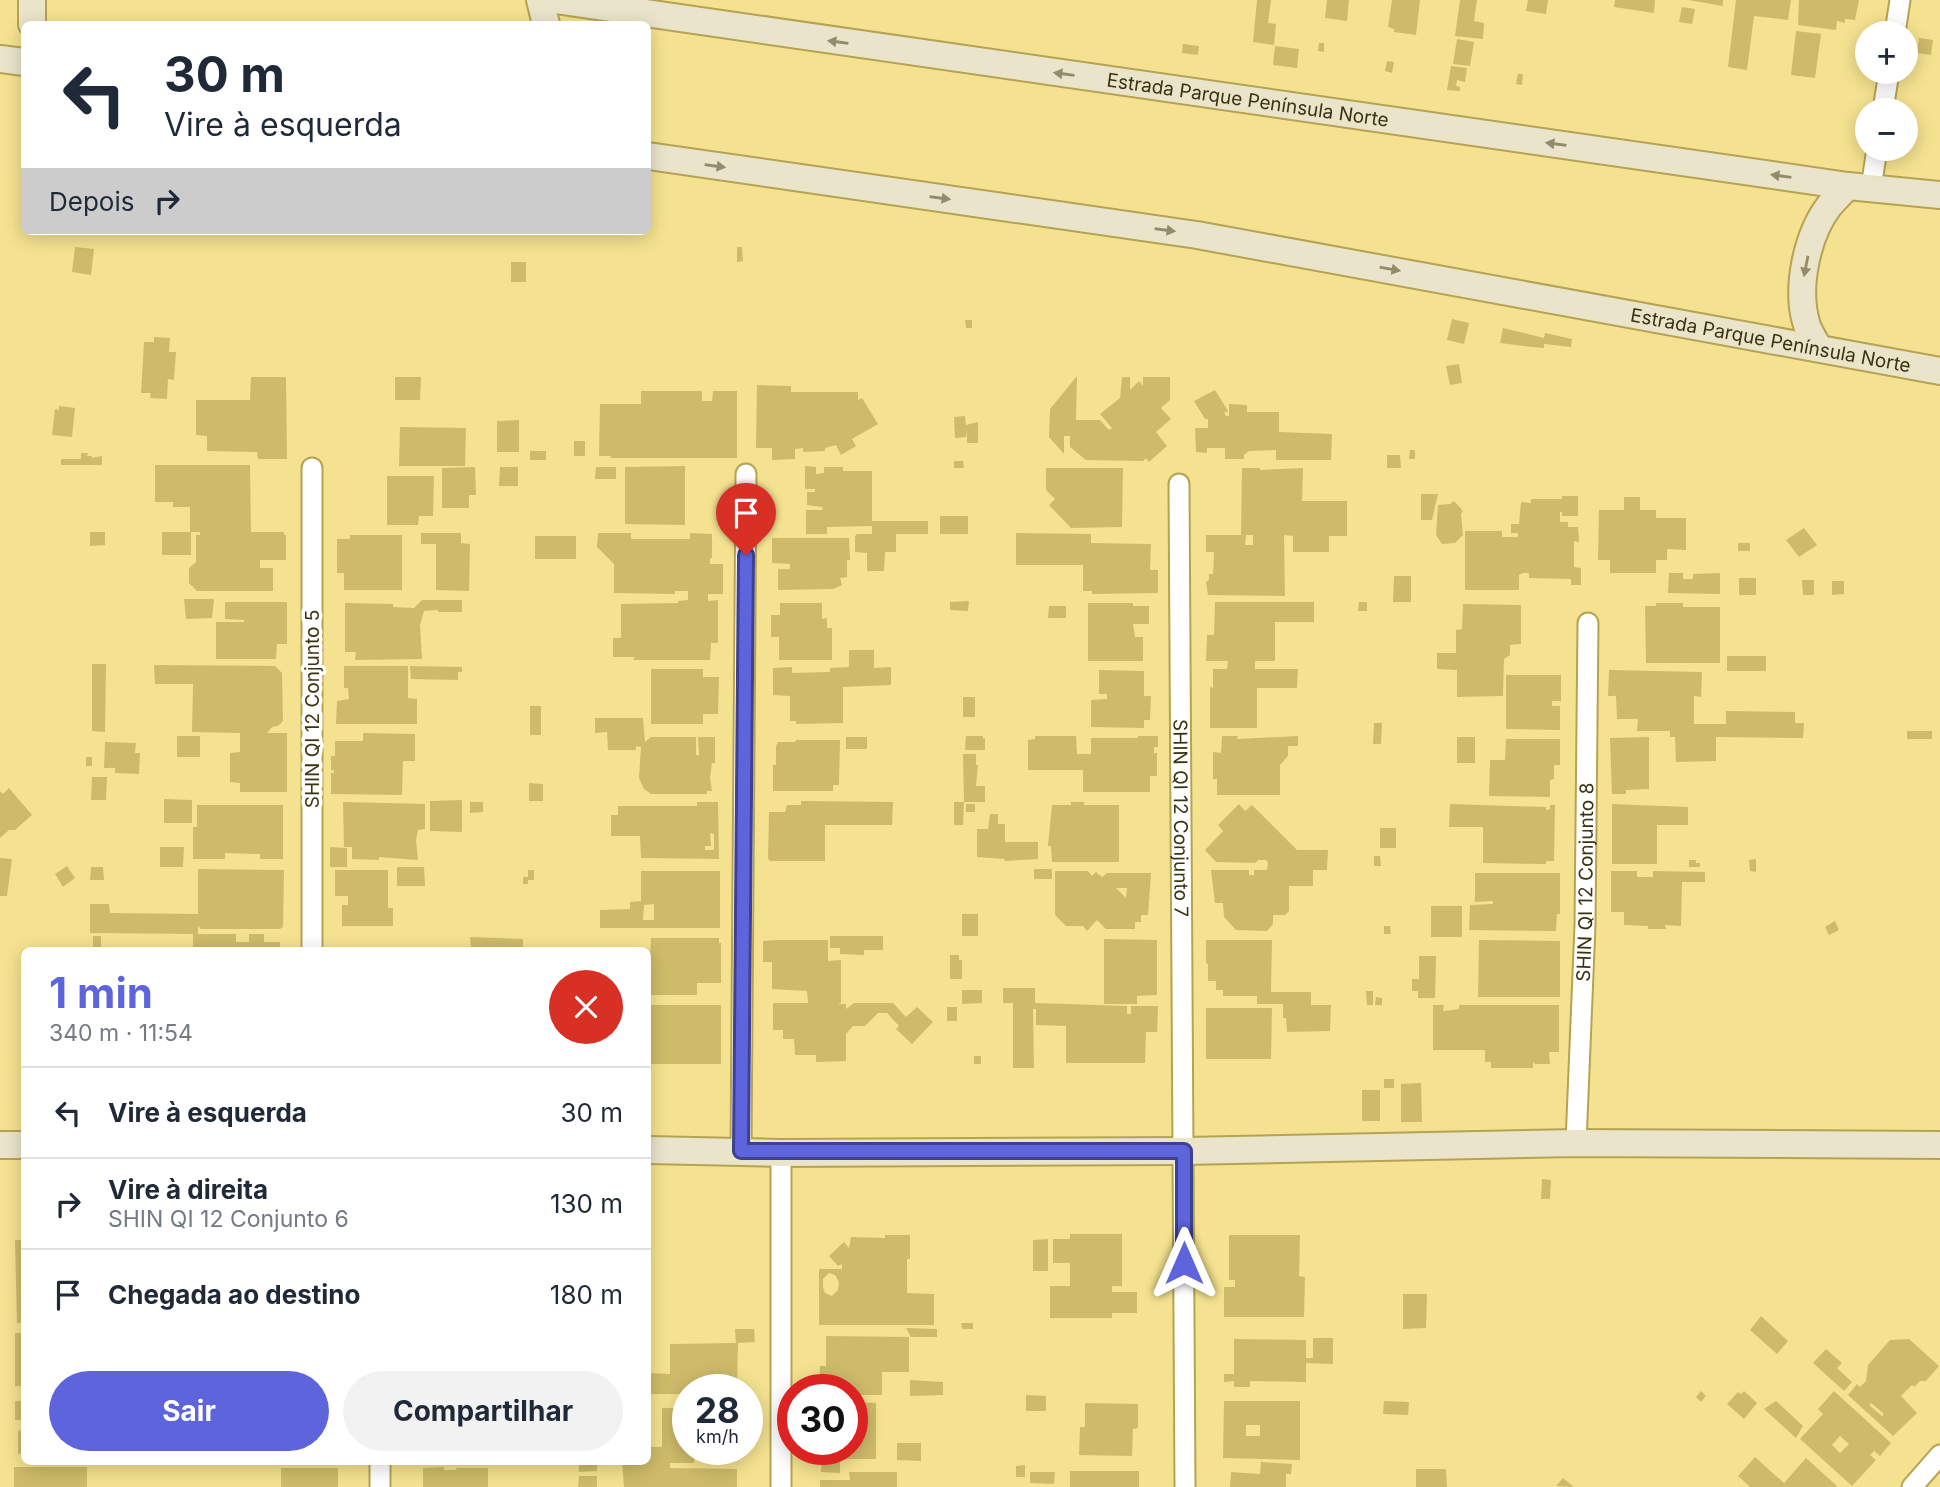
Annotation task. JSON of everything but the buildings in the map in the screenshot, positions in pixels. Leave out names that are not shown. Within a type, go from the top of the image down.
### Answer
[{"type":"main road","points":[[32,0],[32,21]]},
{"type":"main road","points":[[540,0],[545,21]]},
{"type":"main road","name":"Estrada Parque Península Norte","points":[[555,0],[1860,187],[1940,195]]},
{"type":"main road","points":[[0,59],[21,62]]},
{"type":"main road","name":"Estrada Parque Península Norte","points":[[651,156],[1197,234],[1940,371]]},
{"type":"main road","points":[[1818,347],[1806,324],[1801,299],[1806,264],[1815,234],[1828,207],[1860,187]]},
{"type":"main road","points":[[651,1150],[781,1153],[1184,1151],[1577,1143],[1940,1145]]},
{"type":"main road","points":[[0,1144],[21,1144]]},
{"type":"street","points":[[1897,21],[1900,0]]},
{"type":"street","points":[[1860,187],[1872,161]]},
{"type":"street","name":"SHIN QI 12 Conjunto 5","points":[[312,468],[312,947]]},
{"type":"street","points":[[741,1151],[746,474]]},
{"type":"street","name":"SHIN QI 12 Conjunto 7","points":[[1179,484],[1185,1487]]},
{"type":"street","name":"SHIN QI 12 Conjunto 8","points":[[1577,1143],[1585,925],[1588,623]]},
{"type":"street","points":[[781,1153],[781,1487]]},
{"type":"street","points":[[1912,1487],[1940,1455]]},
{"type":"street","points":[[380,1465],[380,1487]]},
{"type":"route","points":[[746,555],[741,1151],[1184,1151],[1184,1263]]}]
